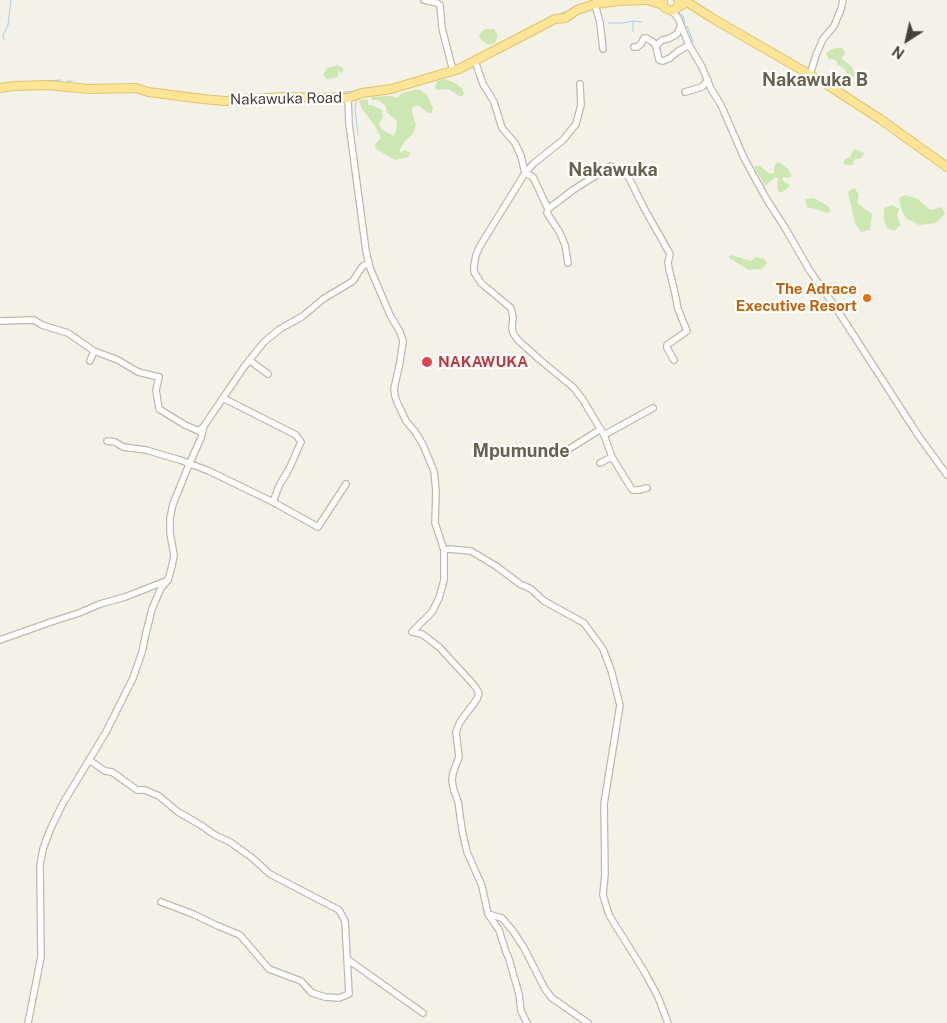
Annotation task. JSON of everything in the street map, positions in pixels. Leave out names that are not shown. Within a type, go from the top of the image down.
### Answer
[{"type":"main road","name":"Nakawuka Road","points":[[0,88],[47,85],[89,89],[136,88],[148,92],[225,101],[283,97],[348,98],[362,93],[391,89],[459,69],[555,19],[564,18],[577,10],[595,4],[645,0],[663,2],[668,10],[672,11]]},
{"type":"main road","points":[[672,11],[683,1],[810,75],[864,109],[947,166]]},
{"type":"street","points":[[424,0],[440,5],[442,28],[453,71]]},
{"type":"street","points":[[810,75],[823,39],[834,26],[843,0]]},
{"type":"street","points":[[595,4],[600,23],[603,49]]},
{"type":"street","points":[[672,11],[678,18],[689,45],[721,105],[744,158],[767,200],[810,271],[918,435],[947,475]]},
{"type":"street","points":[[656,46],[662,40],[676,34],[681,25]]},
{"type":"street","points":[[634,47],[637,47],[646,38],[656,46],[659,60],[663,61],[689,45]]},
{"type":"street","points":[[475,61],[483,84],[494,102],[502,128],[515,143],[521,156],[525,173]]},
{"type":"street","points":[[684,92],[702,87],[708,80]]},
{"type":"street","points":[[580,84],[581,105],[576,124],[563,140],[533,164],[525,173],[480,246],[476,254],[474,272],[481,283],[510,308],[513,317],[513,333],[518,340],[574,388],[583,400],[604,435],[612,457],[633,490],[647,488]]},
{"type":"street","points":[[348,98],[349,124],[357,191],[368,262],[403,341],[394,389],[395,396],[406,421],[423,445],[434,471],[436,491],[435,523],[444,550],[444,580],[439,598],[432,612],[412,632],[422,634],[440,647],[479,693],[460,722],[456,732],[459,757],[452,781],[470,860],[482,886],[488,914],[499,930],[509,958],[521,1011],[527,1023]]},
{"type":"street","points":[[548,209],[573,190],[611,166],[628,176],[670,254],[669,269],[678,309],[687,330],[667,345],[674,360]]},
{"type":"street","points":[[525,173],[533,177],[548,209],[547,213],[560,233],[568,263]]},
{"type":"street","points":[[1,321],[34,320],[42,325],[68,333],[94,351],[118,360],[138,372],[159,378],[156,390],[159,409],[185,425],[200,431],[249,360],[264,342],[280,329],[303,316],[322,299],[353,281],[362,267],[368,262]]},
{"type":"street","points":[[90,361],[94,351]]},
{"type":"street","points":[[249,360],[268,374]]},
{"type":"street","points":[[223,398],[296,435],[301,442],[273,502]]},
{"type":"street","points":[[604,435],[653,408]]},
{"type":"street","points":[[28,1023],[41,957],[40,865],[43,849],[62,805],[106,732],[132,678],[142,652],[152,609],[161,588],[168,580],[172,566],[174,555],[170,533],[170,518],[173,504],[201,438],[204,426]]},
{"type":"street","points":[[569,449],[600,429]]},
{"type":"street","points":[[107,441],[115,442],[123,447],[146,450],[209,471],[273,502],[318,527],[346,484]]},
{"type":"street","points":[[600,463],[612,457]]},
{"type":"street","points":[[444,550],[471,551],[496,566],[544,601],[584,623],[603,649],[611,670],[620,705],[604,804],[605,874],[603,895],[609,915],[644,971],[658,997],[668,1023]]},
{"type":"street","points":[[0,640],[100,604],[125,597],[168,580]]},
{"type":"street","points":[[89,760],[105,771],[112,772],[138,790],[145,790],[159,796],[178,812],[230,842],[270,874],[339,910],[345,921],[349,994],[339,998],[325,997],[312,993],[301,981],[269,969],[240,935],[161,902]]},
{"type":"street","points":[[488,914],[502,918],[513,931],[524,948],[545,990],[552,998],[588,1023]]},
{"type":"street","points":[[347,959],[422,1013]]},
{"type":"green space","points":[[485,29],[494,29],[498,36],[495,43],[489,45],[481,40],[479,35]]},
{"type":"green space","points":[[836,48],[843,48],[845,54],[841,58],[852,67],[855,75],[849,79],[845,79],[847,75],[845,69],[838,65],[836,60],[829,59],[826,54]]},
{"type":"green space","points":[[338,65],[344,69],[342,73],[338,71],[338,77],[327,79],[323,75],[327,68]]},
{"type":"green space","points":[[445,79],[462,88],[464,94],[461,97],[448,89],[437,90],[435,88],[437,81]]},
{"type":"green space","points":[[419,89],[427,95],[433,108],[432,113],[428,113],[418,105],[412,108],[416,125],[413,134],[406,140],[399,151],[402,153],[404,150],[411,153],[408,157],[395,160],[376,149],[375,145],[381,138],[375,126],[362,109],[359,101],[368,100],[368,105],[382,110],[383,117],[379,123],[381,129],[394,136],[397,121],[387,113],[386,106],[378,100],[372,100],[371,97],[390,96],[397,98],[405,92]]},
{"type":"green space","points":[[854,149],[865,153],[860,159],[855,159],[852,165],[843,163],[845,159],[850,157]]},
{"type":"green space","points":[[777,162],[789,170],[792,176],[782,179],[789,184],[789,187],[782,192],[779,192],[777,188],[778,178],[775,177],[765,186],[755,166],[760,166],[770,174],[774,173],[774,167]]},
{"type":"green space","points":[[854,188],[859,194],[857,203],[872,214],[870,230],[861,232],[855,223],[848,192]]},
{"type":"green space","points":[[905,195],[918,199],[930,210],[942,207],[945,214],[936,223],[919,225],[907,219],[902,211],[899,198]]},
{"type":"green space","points":[[814,198],[828,206],[831,211],[827,213],[807,207],[805,199]]},
{"type":"green space","points":[[892,205],[899,209],[897,215],[900,225],[894,231],[887,228],[884,220],[884,208]]},
{"type":"green space","points":[[731,255],[751,261],[756,257],[764,259],[767,263],[762,269],[749,270],[729,258]]},
{"type":"waterway","points":[[4,40],[3,35],[8,25],[11,0]]},
{"type":"waterway","points":[[557,15],[572,9]]},
{"type":"waterway","points":[[677,11],[683,16],[685,22]]},
{"type":"waterway","points":[[633,22],[633,31]]},
{"type":"waterway","points":[[608,23],[642,22]]},
{"type":"waterway","points":[[687,26],[693,41]]},
{"type":"waterway","points":[[455,66],[470,59]]},
{"type":"waterway","points":[[397,91],[446,77]]},
{"type":"waterway","points":[[27,82],[61,80]]},
{"type":"waterway","points":[[67,81],[72,81]]},
{"type":"waterway","points":[[2,84],[7,83]]},
{"type":"waterway","points":[[332,93],[357,91]]},
{"type":"waterway","points":[[375,95],[383,94]]},
{"type":"waterway","points":[[358,135],[355,109],[359,98]]},
{"type":"place","name":"The Adrace Executive Resort","points":[[867,298]]},
{"type":"place","name":"NAKAWUKA","points":[[427,362]]},
{"type":"district","name":"Nakawuka B","points":[[815,80]]},
{"type":"district","name":"Nakawuka","points":[[613,170]]},
{"type":"district","name":"Mpumunde","points":[[521,451]]}]
